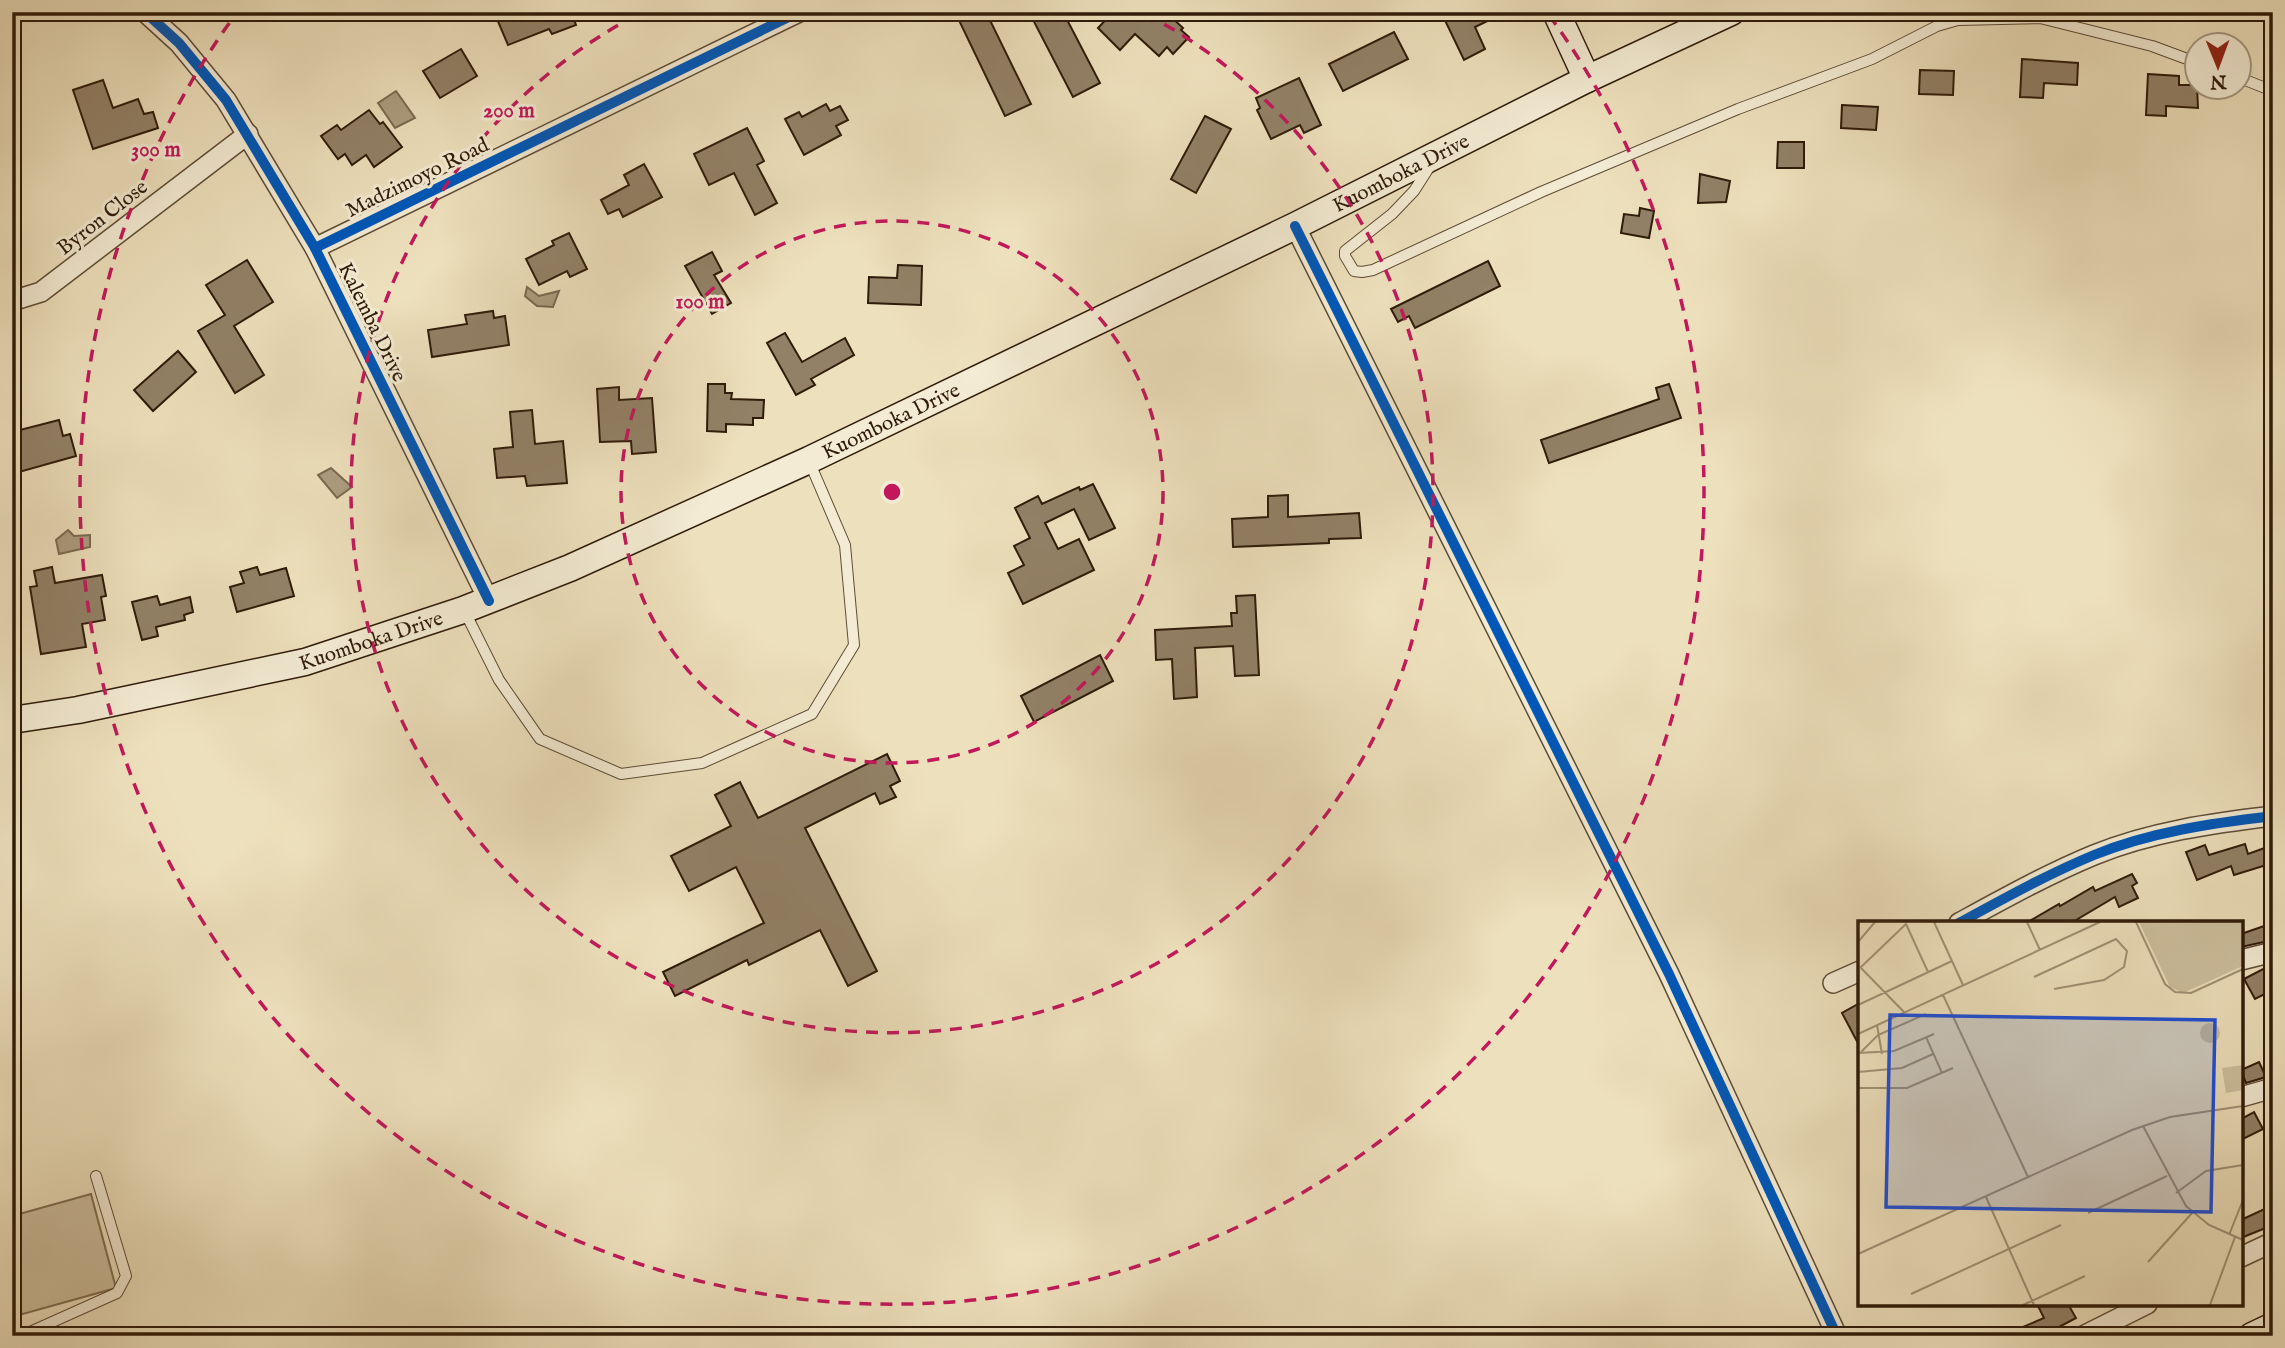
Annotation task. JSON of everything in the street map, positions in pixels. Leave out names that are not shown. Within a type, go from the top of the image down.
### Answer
[{"type":"main road","points":[[1556,12],[1587,79]]},
{"type":"main road","name":"Kuomboka Drive","points":[[12,720],[78,710],[305,662],[489,601],[570,568],[809,460],[1295,226],[1587,79],[1731,12]]},
{"type":"main road","points":[[2252,1336],[2273,1326]]},
{"type":"street","name":"Kalemba Drive","points":[[145,12],[179,43],[226,100],[315,248],[489,601]]},
{"type":"street","name":"Madzimoyo Road","points":[[315,248],[799,12]]},
{"type":"street","name":"Byron Close","points":[[12,301],[41,292],[248,134]]},
{"type":"street","points":[[1295,226],[1670,974],[1837,1336]]},
{"type":"street","points":[[1963,921],[2112,849],[2153,836],[2273,816]]},
{"type":"street","points":[[2243,960],[2273,952]]},
{"type":"street","points":[[1833,983],[1858,972]]},
{"type":"street","points":[[2243,1096],[2273,1088]]},
{"type":"street","points":[[2243,1256],[2273,1242]]},
{"type":"street","points":[[2083,1336],[2143,1306]]},
{"type":"lane","points":[[1437,155],[1414,191],[1392,214],[1345,251],[1354,271],[1373,270],[1541,192],[1738,109],[1872,60],[1937,26],[1958,20],[2040,18],[2151,46],[2184,58]]},
{"type":"lane","points":[[2254,84],[2273,91]]},
{"type":"lane","points":[[463,610],[499,680],[540,739],[621,774],[702,763],[812,714],[853,645],[845,545],[809,460]]},
{"type":"lane","points":[[21,1336],[117,1293],[126,1276],[96,1176]]},
{"type":"shaded area","points":[[396,91],[415,118],[395,128],[378,103]]},
{"type":"shaded area","points":[[527,287],[539,296],[559,291],[553,307],[537,306],[525,296]]},
{"type":"shaded area","points":[[331,468],[352,487],[337,498],[318,475]]},
{"type":"shaded area","points":[[68,530],[74,536],[90,535],[90,547],[59,554],[56,540]]},
{"type":"shaded area","points":[[91,1194],[116,1288],[12,1317],[12,1216]]},
{"type":"building","points":[[515,12],[571,12],[576,25],[552,34],[549,29],[508,45],[497,19]]},
{"type":"building","points":[[955,12],[986,12],[1031,104],[1005,116]]},
{"type":"building","points":[[1029,12],[1063,12],[1100,83],[1073,97]]},
{"type":"building","points":[[1113,12],[1143,12],[1152,21],[1161,12],[1166,12],[1189,37],[1173,54],[1167,47],[1159,56],[1135,34],[1120,50],[1098,28]]},
{"type":"building","points":[[1441,12],[1506,12],[1475,27],[1485,49],[1464,60]]},
{"type":"building","points":[[1394,32],[1408,59],[1343,91],[1329,64]]},
{"type":"building","points":[[461,49],[477,76],[440,98],[423,71]]},
{"type":"building","points":[[2022,59],[2078,63],[2077,85],[2044,83],[2043,98],[2020,97]]},
{"type":"building","points":[[1920,70],[1954,71],[1953,95],[1919,94]]},
{"type":"building","points":[[2148,74],[2179,76],[2179,85],[2184,85],[2184,102],[2198,102],[2198,108],[2166,106],[2166,116],[2146,115]]},
{"type":"building","points":[[1299,78],[1321,125],[1304,133],[1300,125],[1271,139],[1257,110],[1260,108],[1256,98]]},
{"type":"building","points":[[103,80],[113,108],[138,99],[144,114],[153,112],[158,128],[93,149],[73,90]]},
{"type":"building","points":[[826,104],[830,111],[840,106],[848,120],[836,126],[841,135],[804,155],[785,119],[799,112],[802,117]]},
{"type":"building","points":[[1842,105],[1878,107],[1876,130],[1841,128]]},
{"type":"building","points":[[369,110],[380,124],[383,122],[402,147],[374,167],[366,155],[352,165],[345,154],[338,159],[321,136],[337,125],[341,130]]},
{"type":"building","points":[[1205,116],[1231,129],[1196,193],[1171,179]]},
{"type":"building","points":[[747,128],[764,161],[757,165],[777,203],[755,215],[734,173],[709,185],[694,154]]},
{"type":"building","points":[[1778,142],[1804,142],[1804,168],[1777,168]]},
{"type":"building","points":[[644,164],[662,197],[623,217],[619,209],[608,214],[601,200],[629,185],[624,175]]},
{"type":"building","points":[[1700,174],[1730,181],[1726,202],[1698,203]]},
{"type":"building","points":[[1640,208],[1654,211],[1649,238],[1621,233],[1624,214],[1639,216]]},
{"type":"building","points":[[569,233],[587,269],[570,277],[567,271],[539,285],[526,259],[554,245],[552,241]]},
{"type":"building","points":[[712,252],[722,271],[714,275],[731,303],[712,314],[685,266]]},
{"type":"building","points":[[247,260],[273,302],[234,326],[264,375],[235,393],[198,331],[225,315],[206,285]]},
{"type":"building","points":[[1488,261],[1500,286],[1415,328],[1409,316],[1398,322],[1391,309]]},
{"type":"building","points":[[898,265],[922,266],[921,305],[868,303],[869,277],[897,278]]},
{"type":"building","points":[[493,311],[494,318],[505,316],[509,345],[432,357],[428,330],[467,324],[465,315]]},
{"type":"building","points":[[785,333],[802,362],[845,338],[854,355],[811,379],[815,385],[796,395],[767,343]]},
{"type":"building","points":[[178,351],[196,372],[153,411],[134,390]]},
{"type":"building","points":[[708,384],[725,384],[725,393],[732,393],[731,399],[764,400],[763,418],[753,418],[753,425],[726,424],[726,432],[707,431]]},
{"type":"building","points":[[1669,384],[1681,418],[1549,463],[1541,440],[1659,399],[1656,388]]},
{"type":"building","points":[[619,387],[619,400],[652,398],[656,452],[632,454],[631,441],[600,442],[597,389]]},
{"type":"building","points":[[532,410],[535,444],[563,441],[567,483],[527,486],[525,476],[497,478],[494,449],[513,447],[510,412]]},
{"type":"building","points":[[59,420],[63,436],[70,434],[76,456],[12,474],[12,432]]},
{"type":"building","points":[[1093,484],[1115,528],[1089,540],[1074,509],[1045,523],[1058,549],[1079,539],[1094,570],[1023,604],[1008,573],[1024,565],[1014,546],[1030,538],[1015,508],[1038,496],[1042,504],[1079,487],[1080,490]]},
{"type":"building","points":[[1288,495],[1288,517],[1359,513],[1361,538],[1329,539],[1329,543],[1233,547],[1232,519],[1268,517],[1268,496]]},
{"type":"building","points":[[52,567],[55,583],[102,575],[106,596],[101,597],[105,620],[82,624],[86,647],[41,654],[30,587],[37,586],[34,571]]},
{"type":"building","points":[[257,567],[260,575],[286,568],[294,596],[237,612],[230,587],[244,583],[240,572]]},
{"type":"building","points":[[1255,595],[1259,675],[1235,676],[1233,646],[1195,648],[1197,697],[1174,699],[1172,659],[1156,660],[1155,630],[1232,626],[1231,613],[1237,613],[1236,596]]},
{"type":"building","points":[[157,596],[160,605],[190,597],[193,612],[184,615],[185,620],[156,627],[158,636],[142,640],[132,602]]},
{"type":"building","points":[[1100,655],[1113,681],[1034,722],[1021,696]]},
{"type":"building","points":[[887,754],[900,781],[890,786],[896,797],[880,804],[875,793],[805,828],[877,971],[848,986],[820,930],[749,965],[747,960],[675,996],[663,972],[764,923],[736,867],[689,891],[671,856],[731,826],[715,795],[740,782],[758,818]]},
{"type":"building","points":[[2245,844],[2248,854],[2273,845],[2273,863],[2234,875],[2231,866],[2197,880],[2186,852],[2205,845],[2209,855]]},
{"type":"building","points":[[2132,874],[2137,883],[2132,886],[2138,898],[2119,907],[2115,897],[2074,921],[2029,921],[2093,887],[2095,891]]},
{"type":"building","points":[[2273,923],[2273,940],[2243,947],[2243,933]]},
{"type":"building","points":[[2265,968],[2273,983],[2273,990],[2255,999],[2244,979]]},
{"type":"building","points":[[1858,1004],[1858,1043],[1842,1013]]},
{"type":"building","points":[[2259,1062],[2266,1077],[2246,1083],[2243,1069]]},
{"type":"building","points":[[2254,1112],[2263,1129],[2243,1139],[2243,1118]]},
{"type":"building","points":[[2273,1205],[2273,1225],[2243,1237],[2243,1219]]},
{"type":"building","points":[[2038,1306],[2069,1306],[2076,1318],[2042,1336],[2002,1336],[2044,1318]]},
{"type":"cycle path","points":[[145,12],[179,43],[226,100],[315,248],[489,601]]},
{"type":"cycle path","points":[[315,248],[799,12]]},
{"type":"cycle path","points":[[1295,226],[1669,974],[1837,1336]]},
{"type":"cycle path","points":[[1963,921],[2077,862],[2115,847],[2182,829],[2273,816]]}]
